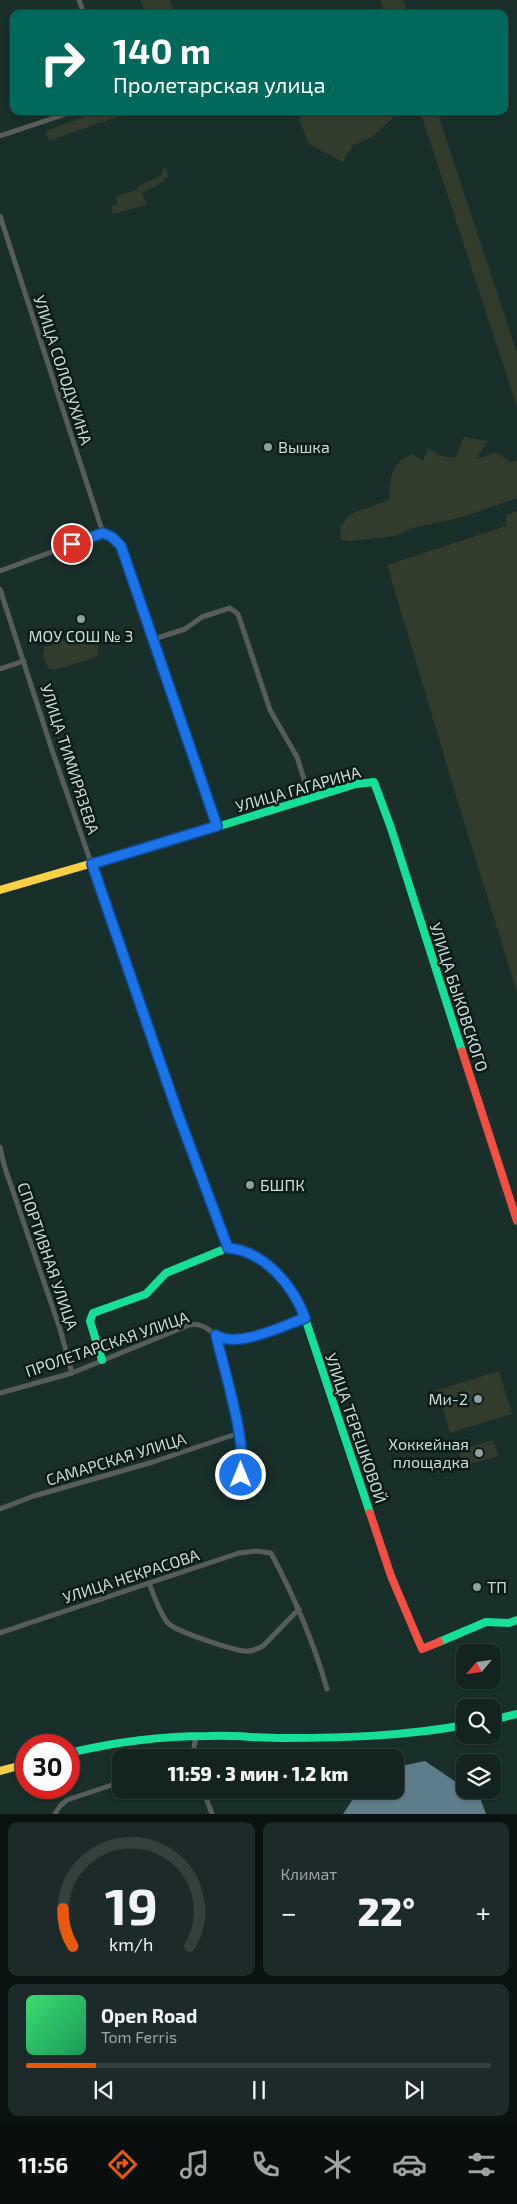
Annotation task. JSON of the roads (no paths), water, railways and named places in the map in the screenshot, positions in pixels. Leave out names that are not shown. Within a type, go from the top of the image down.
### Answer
[{"type":"street","points":[[0,136],[63,115]]},
{"type":"street","name":"УЛИЦА СОЛОДУХИНА","points":[[0,216],[103,533]]},
{"type":"street","points":[[0,239],[7,236]]},
{"type":"street","points":[[0,571],[103,533],[112,537],[121,546],[217,826]]},
{"type":"street","name":"УЛИЦА ТИМИРЯЗЕВА","points":[[0,589],[178,1114],[228,1248]]},
{"type":"street","points":[[154,640],[185,629],[202,617],[230,608],[238,614],[270,710],[297,757],[310,798]]},
{"type":"street","points":[[0,669],[24,661]]},
{"type":"street","name":"УЛИЦА ГАГАРИНА","points":[[0,890],[356,784],[374,782]]},
{"type":"street","name":"УЛИЦА БЫКОВСКОГО","points":[[374,782],[391,828],[517,1221]]},
{"type":"street","name":"СПОРТИВНАЯ УЛИЦА","points":[[0,1147],[4,1166],[60,1329],[72,1373]]},
{"type":"street","points":[[102,1360],[90,1321],[93,1313],[146,1294],[166,1273],[228,1248]]},
{"type":"street","name":"УЛИЦА ТЕРЕШКОВОЙ","points":[[228,1248],[250,1252],[268,1266],[300,1303],[391,1576],[422,1648],[486,1622],[509,1623],[517,1620]]},
{"type":"street","name":"ПРОЛЕТАРСКАЯ УЛИЦА","points":[[0,1393],[72,1373],[189,1325],[206,1327],[226,1340],[241,1339],[305,1318]]},
{"type":"street","points":[[216,1335],[239,1434],[243,1464],[239,1486],[228,1495]]},
{"type":"street","name":"САМАРСКАЯ УЛИЦА","points":[[0,1509],[34,1496],[153,1462],[239,1434]]},
{"type":"street","name":"УЛИЦА НЕКРАСОВА","points":[[0,1633],[239,1553],[256,1551],[270,1553],[299,1609]]},
{"type":"street","points":[[149,1583],[167,1623],[177,1629],[231,1649],[247,1652],[263,1646],[299,1609],[315,1646],[327,1689]]},
{"type":"street","points":[[501,1718],[517,1714]]},
{"type":"street","points":[[80,1750],[96,1746],[196,1736],[294,1738],[386,1735],[428,1732],[456,1727]]},
{"type":"street","points":[[194,1749],[196,1736]]},
{"type":"street","points":[[0,1771],[15,1767]]},
{"type":"street","points":[[55,1814],[67,1800],[112,1785]]},
{"type":"street","points":[[207,1799],[212,1814]]},
{"type":"water","points":[[425,1761],[456,1782],[456,1799],[480,1799],[486,1814],[343,1814],[353,1799],[404,1799],[404,1765]]},
{"type":"place","name":"Вышка","points":[[268,447]]},
{"type":"place","name":"МОУ СОШ № 3","points":[[81,619]]},
{"type":"place","name":"БШПК","points":[[250,1185]]},
{"type":"place","name":"Ми-2","points":[[478,1399]]},
{"type":"place","name":"Хоккейная площадка","points":[[479,1453]]},
{"type":"place","name":"ТП","points":[[477,1587]]}]
